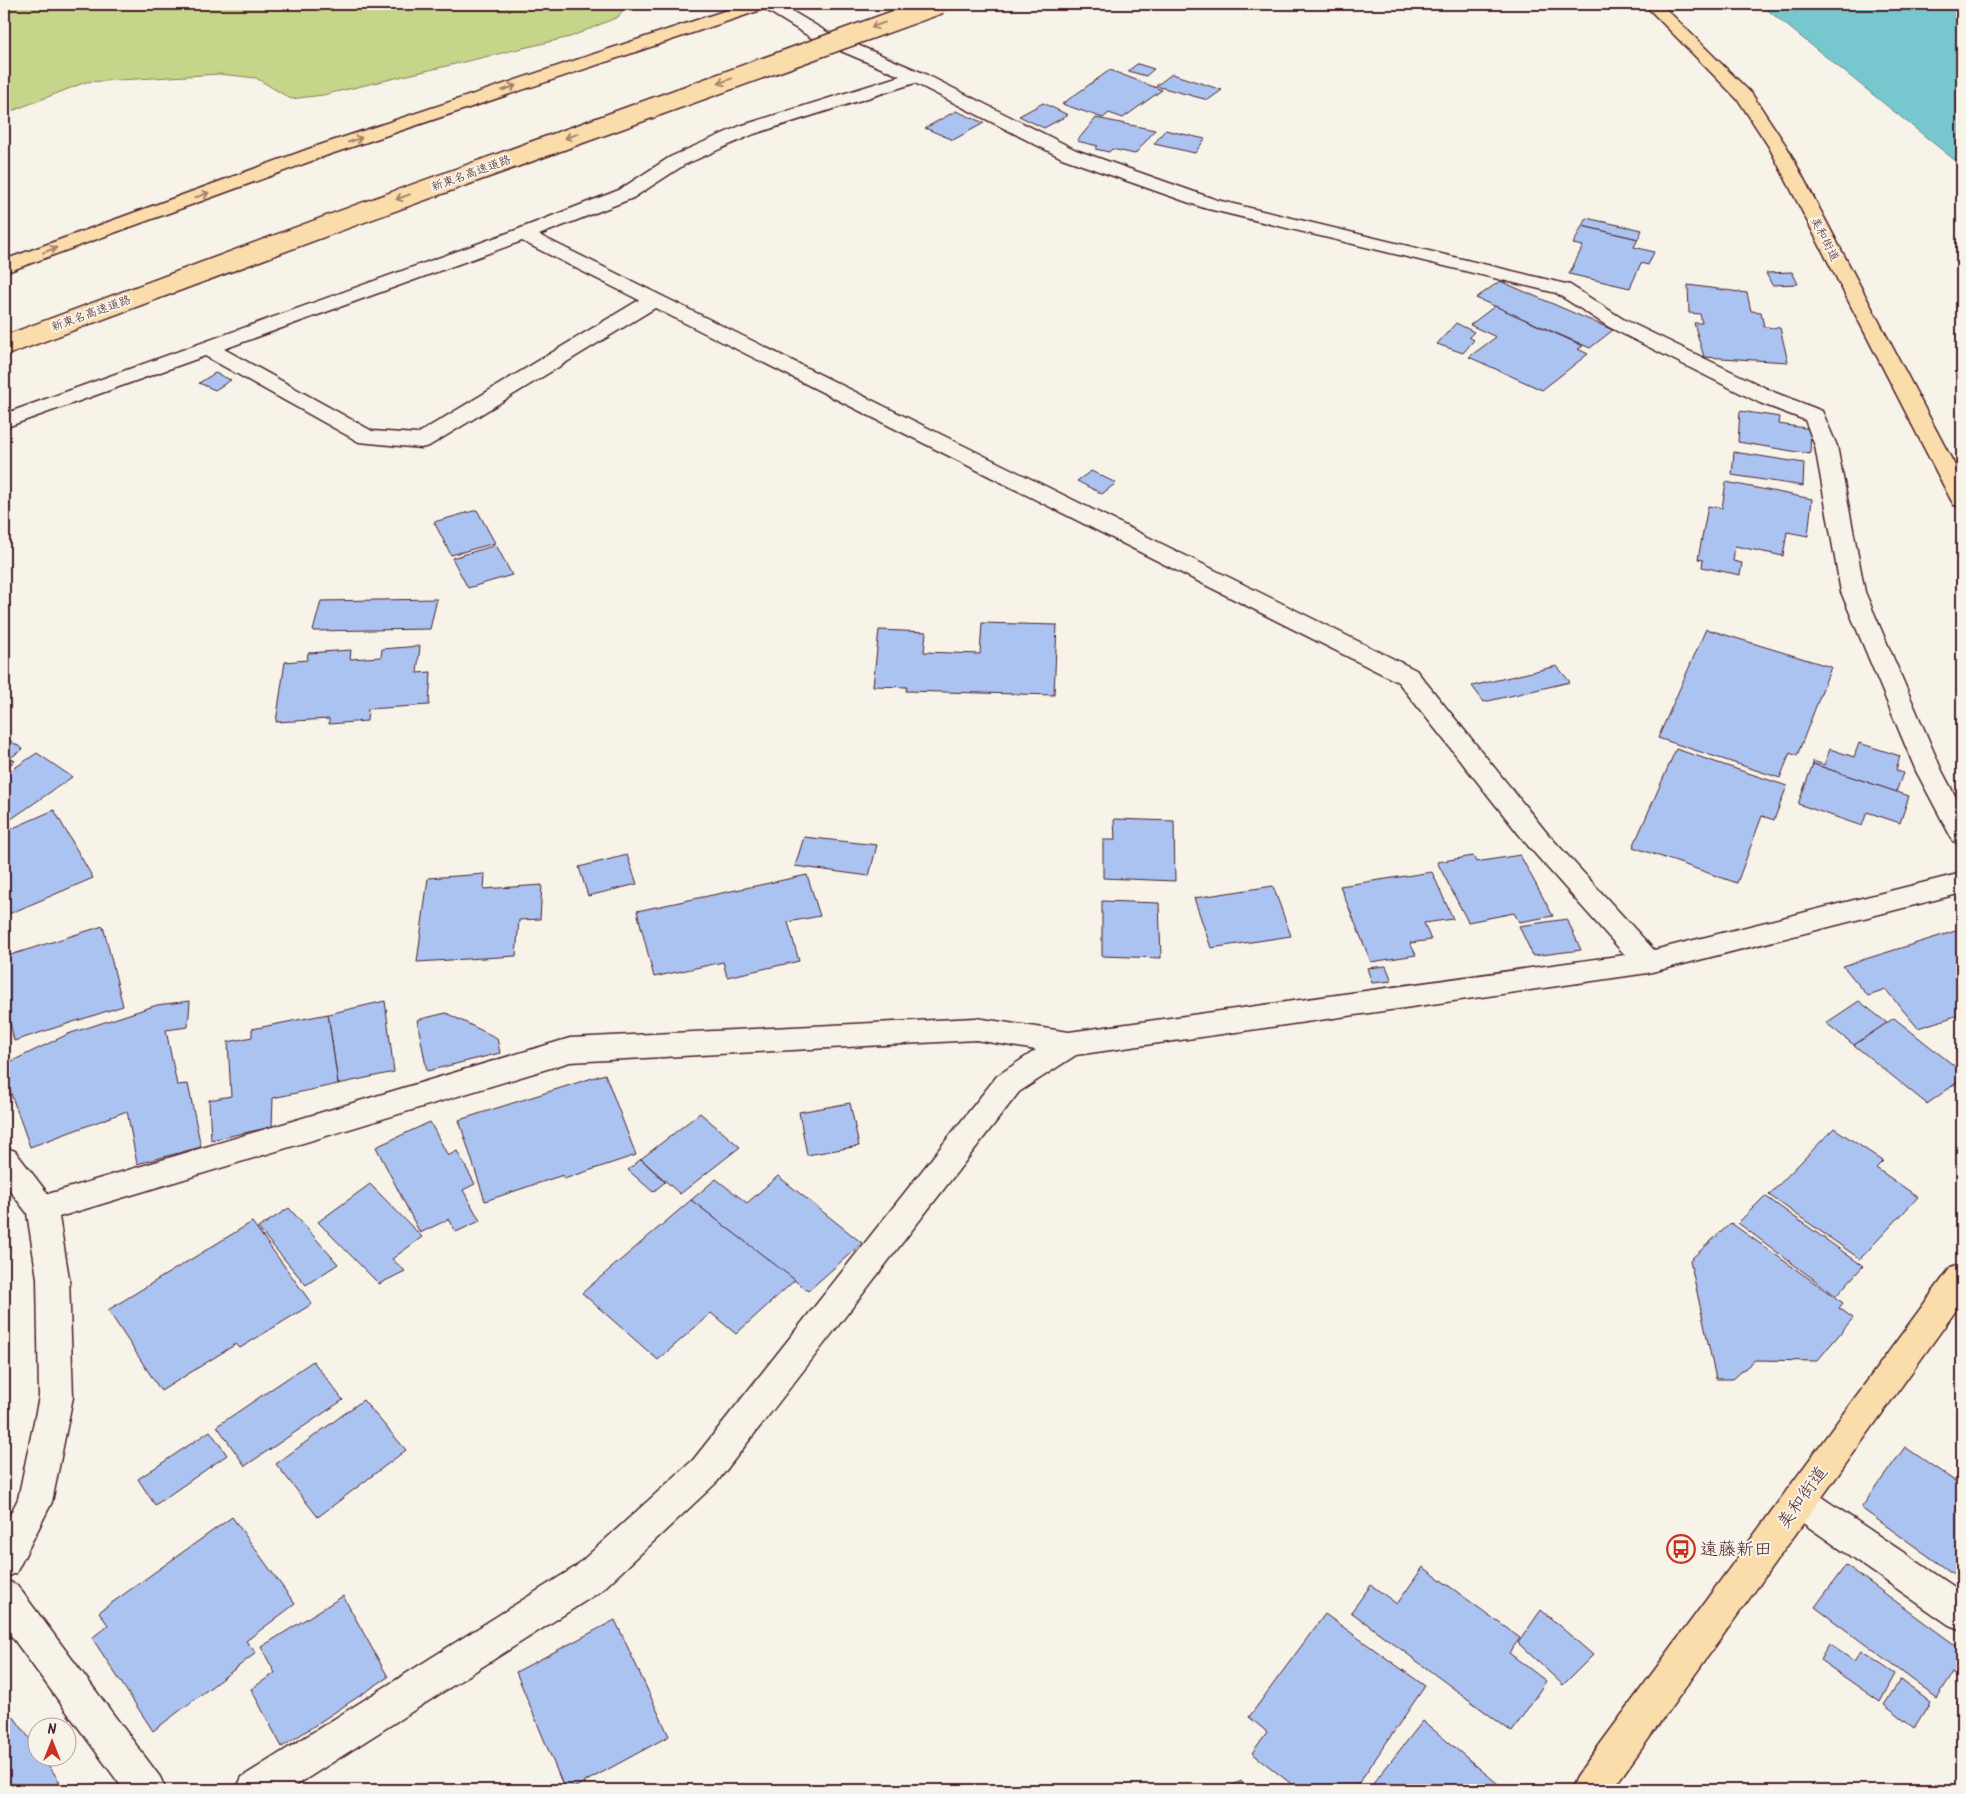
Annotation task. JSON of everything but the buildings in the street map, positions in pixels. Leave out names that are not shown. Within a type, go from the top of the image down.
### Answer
[{"type":"main road","points":[[4,267],[321,151],[760,4]]},
{"type":"main road","name":"新東名高速道路","points":[[4,346],[356,214],[940,4]]},
{"type":"main road","name":"美和街道","points":[[1652,4],[1746,98],[1772,139],[1962,500]]},
{"type":"main road","name":"美和街道","points":[[1589,1790],[1962,1277]]},
{"type":"street","points":[[769,4],[822,36],[916,77],[1069,154],[1211,204],[1563,289],[1616,322],[1768,398],[1814,416],[1826,446],[1853,592],[1930,771],[1962,834]]},
{"type":"street","points":[[4,421],[209,349],[523,234],[626,194],[677,161],[747,130],[916,77]]},
{"type":"street","points":[[523,234],[1407,676],[1538,840],[1648,962]]},
{"type":"street","points":[[209,349],[367,436],[421,441],[654,300]]},
{"type":"street","points":[[42,1209],[570,1050],[976,1028],[1069,1044],[1648,962],[1962,883]]},
{"type":"street","points":[[255,1790],[596,1572],[705,1471],[1008,1084],[1069,1044]]},
{"type":"street","points":[[4,1160],[42,1209],[53,1278],[56,1397],[35,1502],[4,1562]]},
{"type":"street","points":[[1799,1501],[1962,1613]]},
{"type":"street","points":[[4,1597],[147,1790]]},
{"type":"green space","points":[[4,4],[627,4],[618,17],[570,37],[323,95],[291,99],[256,78],[220,74],[86,82],[4,114]]},
{"type":"water","points":[[1760,4],[1962,4],[1962,166]]},
{"type":"place","name":"遠藤新田","points":[[1681,1549]]}]
